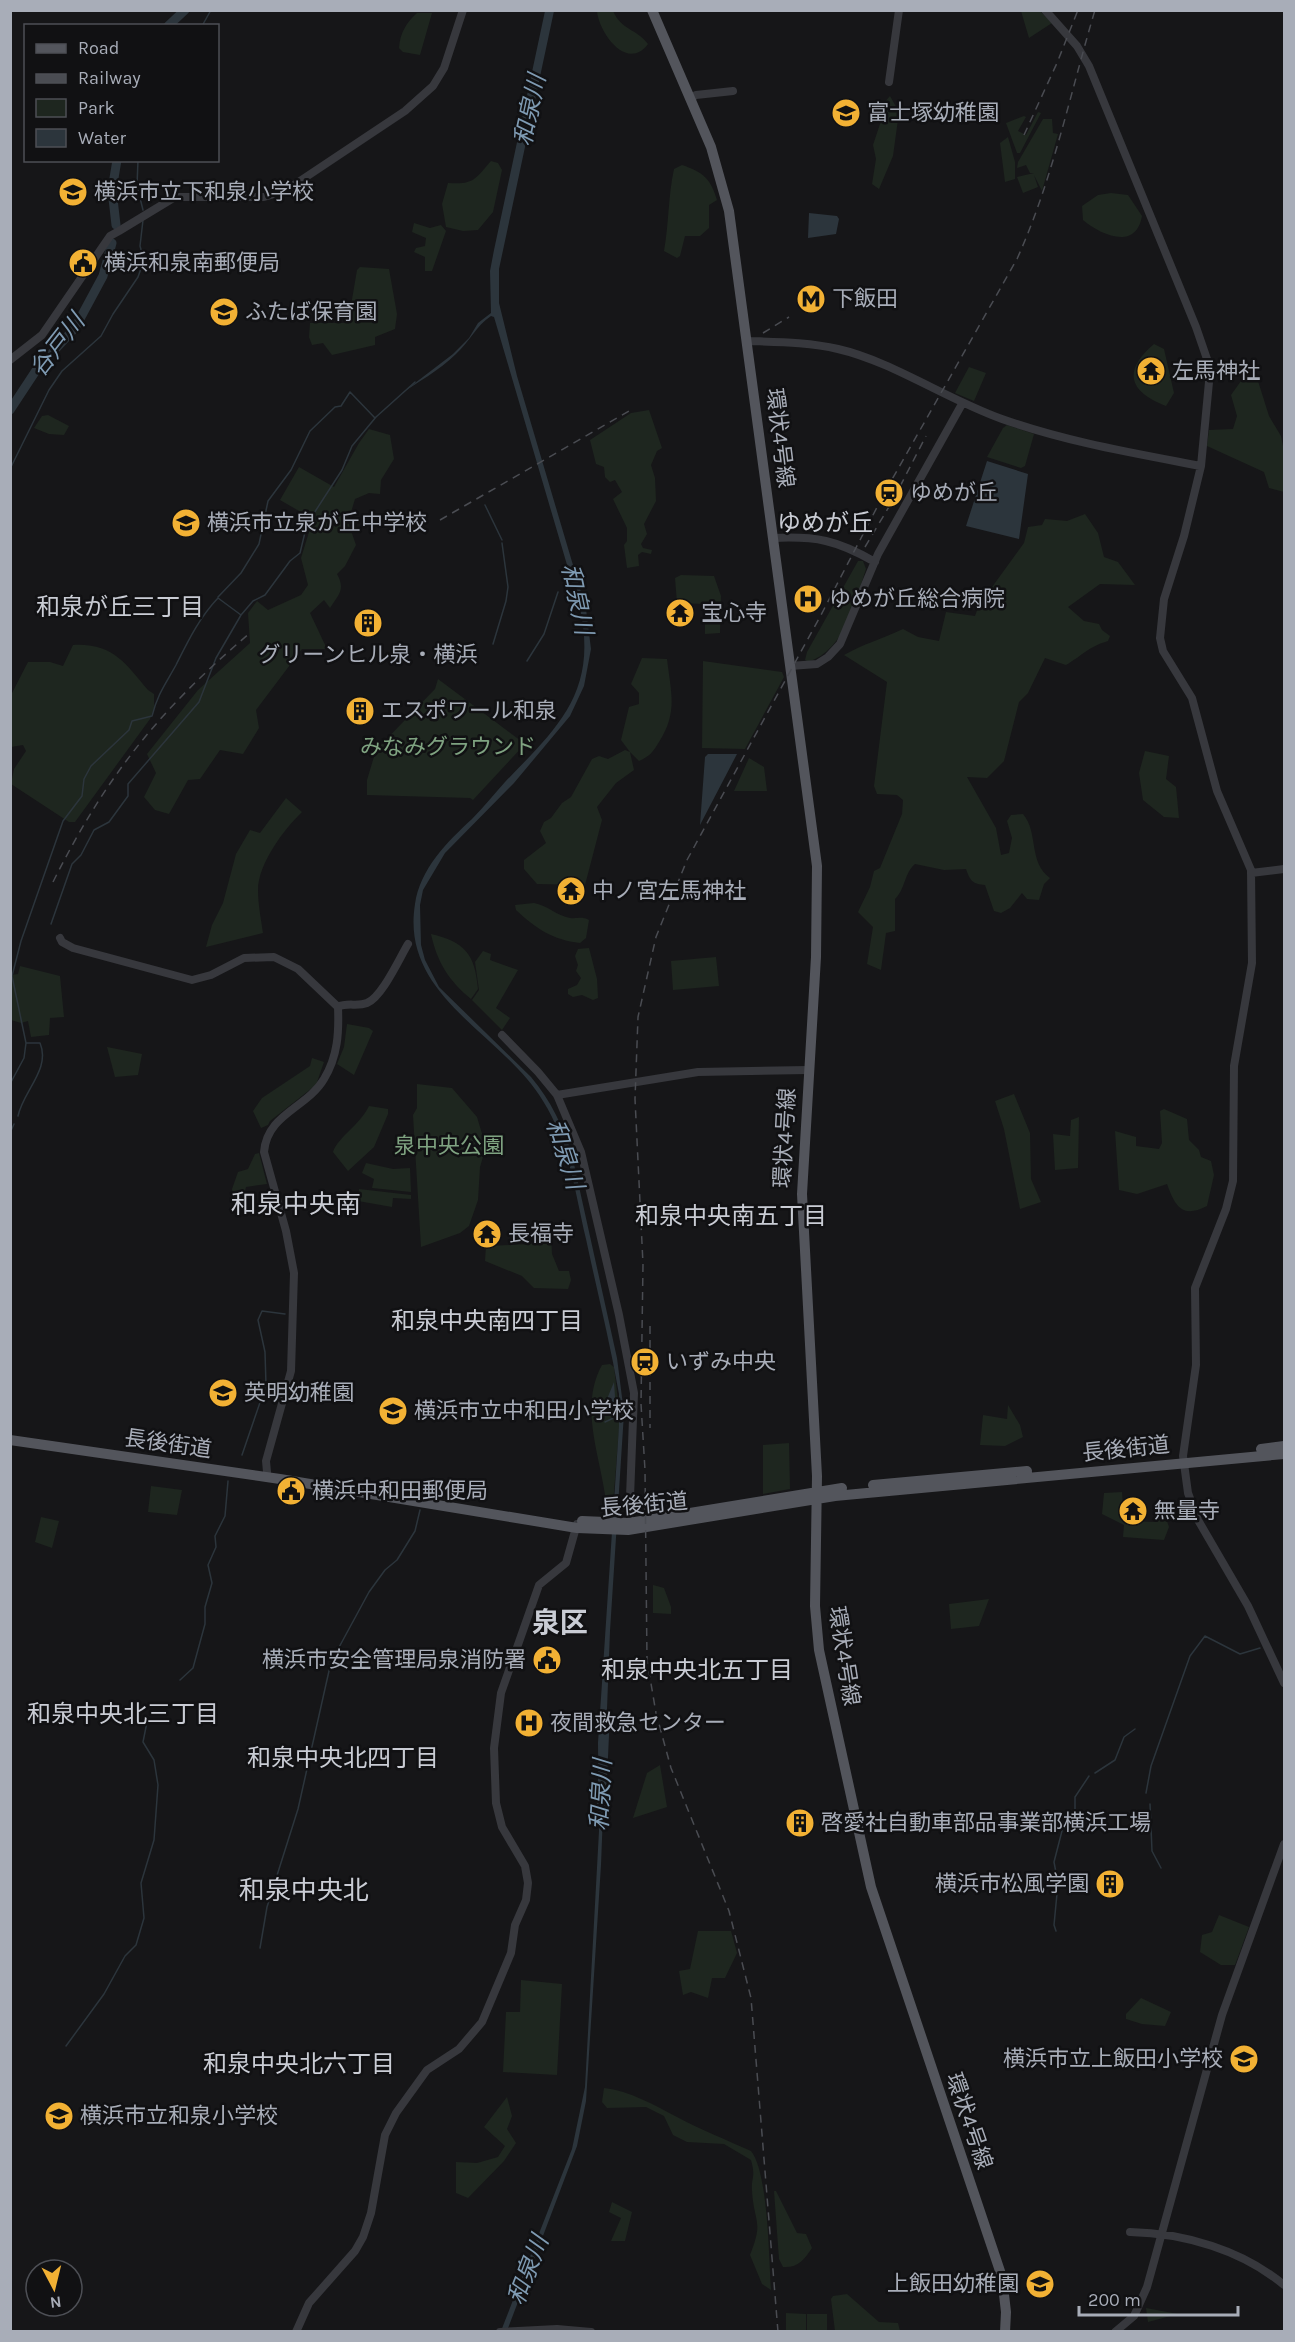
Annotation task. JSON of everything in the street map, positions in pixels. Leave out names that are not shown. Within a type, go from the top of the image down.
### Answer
[{"type":"main road","name":"環状4号線","points":[[652,10],[711,147],[729,211],[817,866],[816,957],[802,1194],[817,1495],[815,1606],[819,1650],[862,1851],[897,1970],[1002,2277],[1006,2312],[1005,2331]]},
{"type":"main road","name":"長後街道","points":[[10,1434],[267,1472],[577,1524]]},
{"type":"main road","name":"長後街道","points":[[10,1440],[610,1527],[817,1495],[1184,1460],[1284,1454]]},
{"type":"main road","name":"長後街道","points":[[1184,1460],[1284,1446]]},
{"type":"street","points":[[10,360],[42,335],[110,236],[175,197],[228,199],[280,194],[301,183],[405,111],[433,86],[442,73],[463,10]]},
{"type":"street","points":[[889,82],[899,10]]},
{"type":"street","points":[[1046,10],[1077,46],[1089,66],[1204,349],[1209,382],[1201,466],[1184,536],[1164,599],[1161,644],[1192,698],[1217,790],[1251,873],[1252,963],[1234,1066],[1233,1181],[1226,1209],[1195,1288],[1196,1365],[1184,1460],[1188,1493],[1198,1520],[1248,1606],[1284,1683]]},
{"type":"street","points":[[691,98],[733,92]]},
{"type":"street","points":[[748,341],[813,345],[848,351],[962,404],[1092,446],[1201,466]]},
{"type":"street","points":[[790,666],[817,664],[840,644],[875,562],[962,404]]},
{"type":"street","points":[[773,538],[825,539],[851,548],[875,562]]},
{"type":"street","points":[[1251,873],[1284,869]]},
{"type":"street","points":[[60,938],[62,942],[73,948],[185,979],[205,977],[250,957],[274,957],[298,969],[338,1007],[338,1042],[324,1079],[273,1125],[265,1141],[264,1152],[286,1232],[294,1273],[291,1371],[266,1461],[267,1472]]},
{"type":"street","points":[[338,1007],[343,1004],[361,1005],[376,998],[408,944]]},
{"type":"street","points":[[502,1035],[557,1095],[581,1152],[632,1380],[634,1406],[625,1526]]},
{"type":"street","points":[[557,1095],[698,1072],[808,1070]]},
{"type":"street","points":[[296,2331],[309,2303],[355,2251],[363,2237],[371,2213],[385,2135],[396,2113],[427,2070],[459,2049],[482,2022],[511,1953],[515,1925],[526,1900],[528,1883],[525,1866],[505,1834],[496,1803],[494,1748],[501,1693],[538,1585],[563,1567],[577,1524]]},
{"type":"street","points":[[1115,2331],[1129,2322],[1138,2310],[1162,2233],[1222,2015],[1284,1845]]},
{"type":"street","points":[[1130,2232],[1162,2233],[1233,2253],[1269,2272],[1284,2285]]},
{"type":"street","points":[[504,2331],[557,2329],[591,2331]]},
{"type":"green space","points":[[597,11],[613,11],[625,26],[648,44],[640,52],[631,54],[623,52],[608,38]]},
{"type":"green space","points":[[1021,11],[1040,11],[1052,23],[1029,38]]},
{"type":"green space","points":[[417,13],[432,13],[420,55],[403,52],[399,48],[404,29]]},
{"type":"green space","points":[[890,96],[899,112],[893,156],[879,189],[872,184],[876,159],[873,145],[884,112],[882,105]]},
{"type":"green space","points":[[1038,112],[1041,113],[1020,153],[1017,153],[1006,123],[1026,117],[1018,131],[1026,135]]},
{"type":"green space","points":[[1043,119],[1052,119],[1053,133],[1058,134],[1042,191],[1034,175],[1038,187],[1023,193],[1017,177],[1034,173],[1030,173],[1026,165],[1017,168],[1018,162]]},
{"type":"green space","points":[[1008,137],[1015,162],[1015,179],[1005,182],[1000,143]]},
{"type":"green space","points":[[491,161],[498,163],[502,170],[493,212],[478,230],[463,231],[446,227],[442,204],[448,183],[473,180]]},
{"type":"green space","points":[[682,165],[705,177],[717,200],[709,205],[709,228],[700,236],[685,236],[680,256],[677,258],[664,251],[674,169]]},
{"type":"green space","points":[[1111,193],[1128,195],[1142,216],[1133,234],[1125,237],[1108,235],[1083,220],[1082,206],[1098,195]]},
{"type":"green space","points":[[414,223],[430,228],[441,225],[446,231],[432,271],[425,271],[425,257],[414,252],[416,248],[425,246],[426,238],[412,232]]},
{"type":"green space","points":[[360,267],[389,269],[397,314],[395,329],[375,337],[375,345],[332,355],[323,343],[312,345],[309,337],[310,323],[348,323],[357,270]]},
{"type":"green space","points":[[1154,344],[1164,349],[1174,393],[1166,406],[1144,394],[1134,380],[1137,363]]},
{"type":"green space","points":[[969,367],[986,373],[974,401],[955,393]]},
{"type":"green space","points":[[1246,374],[1258,381],[1269,416],[1281,436],[1284,451],[1284,492],[1269,488],[1264,472],[1207,446],[1209,430],[1233,429],[1237,416],[1231,395]]},
{"type":"green space","points":[[649,410],[662,448],[657,451],[651,465],[655,478],[656,501],[644,524],[647,534],[641,544],[643,548],[652,550],[651,554],[642,552],[638,555],[639,566],[627,568],[624,545],[627,541],[627,528],[613,499],[622,492],[615,480],[610,482],[605,477],[604,467],[596,464],[590,440],[631,413]]},
{"type":"green space","points":[[48,415],[69,426],[64,435],[49,434],[34,428],[42,416]]},
{"type":"green space","points":[[1007,425],[1034,434],[1025,466],[1021,468],[987,457],[1003,428]]},
{"type":"green space","points":[[369,429],[390,435],[394,459],[381,480],[380,494],[369,493],[355,499],[348,522],[356,545],[345,566],[337,574],[341,584],[338,596],[330,608],[324,600],[310,613],[327,649],[302,649],[256,710],[259,728],[243,754],[220,750],[200,779],[188,780],[169,814],[155,810],[144,797],[156,773],[147,754],[198,690],[250,643],[248,613],[257,601],[268,610],[301,595],[308,585],[301,558],[313,519],[280,500],[299,467],[334,487]]},
{"type":"green space","points":[[1085,514],[1098,533],[1104,557],[1118,562],[1135,585],[1100,584],[1068,607],[1084,621],[1099,624],[1102,630],[1110,636],[1108,641],[1090,649],[1066,665],[1045,658],[1028,693],[1019,702],[1004,761],[987,778],[967,777],[996,828],[1001,855],[1009,853],[1012,838],[1007,821],[1011,815],[1023,814],[1031,830],[1039,864],[1050,878],[1044,884],[1039,900],[1027,899],[1022,893],[1010,908],[1001,913],[994,911],[985,885],[972,881],[966,869],[944,870],[915,864],[895,899],[895,931],[886,933],[881,970],[867,964],[873,927],[858,912],[870,887],[874,871],[880,868],[902,814],[903,800],[897,795],[877,794],[874,786],[887,682],[844,655],[903,629],[918,637],[939,641],[946,612],[975,616],[979,605],[1024,543],[1028,527],[1042,525],[1045,519],[1067,521]]},
{"type":"green space","points":[[858,561],[863,561],[866,569],[847,623],[831,647],[821,656],[808,662],[805,660],[807,652]]},
{"type":"green space","points":[[681,575],[714,576],[721,596],[720,633],[705,634],[705,604],[677,603],[675,578]]},
{"type":"green space","points":[[73,645],[98,647],[125,663],[154,694],[154,708],[150,719],[75,822],[69,822],[11,784],[14,769],[26,751],[23,745],[11,747],[11,695],[28,662],[50,662],[63,666]]},
{"type":"green space","points":[[642,658],[667,659],[672,702],[669,721],[655,748],[646,757],[639,761],[621,740],[629,707],[639,704],[639,693],[631,684]]},
{"type":"green space","points":[[703,661],[782,672],[784,677],[745,749],[702,748]]},
{"type":"green space","name":"みなみグラウンド","points":[[438,679],[525,744],[473,800],[470,798],[367,795],[367,780],[376,750],[435,689]]},
{"type":"green space","points":[[625,750],[630,752],[634,770],[616,783],[597,807],[602,820],[585,885],[537,884],[524,869],[524,860],[546,843],[540,831],[544,822],[551,818],[562,803],[571,797],[592,759],[599,756],[608,759]]},
{"type":"green space","points":[[1145,751],[1169,756],[1166,779],[1176,787],[1179,818],[1164,817],[1143,800],[1139,773]]},
{"type":"green space","points":[[749,758],[764,767],[767,791],[734,791]]},
{"type":"green space","points":[[286,798],[302,812],[280,837],[262,869],[258,890],[263,933],[206,947],[212,925],[223,903],[236,854],[250,830],[260,833]]},
{"type":"green space","points":[[534,903],[565,917],[589,920],[586,938],[580,943],[553,936],[537,928],[516,910],[515,905]]},
{"type":"green space","points":[[431,934],[452,941],[466,951],[471,958],[478,989],[471,999],[456,985],[445,970]]},
{"type":"green space","points":[[589,948],[597,979],[598,998],[593,1000],[582,995],[573,997],[568,994],[568,989],[577,985],[581,978],[576,971],[578,965],[575,956],[578,949]]},
{"type":"green space","points":[[483,951],[491,954],[490,960],[518,970],[496,1008],[510,1018],[502,1030],[472,1000],[479,990],[475,962]]},
{"type":"green space","points":[[716,957],[719,986],[673,990],[671,961]]},
{"type":"green space","points":[[20,966],[60,976],[64,1017],[50,1018],[49,1035],[31,1037],[28,1021],[21,1023],[11,1020],[11,975],[18,974]]},
{"type":"green space","points":[[347,1024],[369,1028],[373,1031],[354,1075],[337,1064],[344,1047]]},
{"type":"green space","points":[[107,1047],[142,1054],[138,1075],[115,1077]]},
{"type":"green space","points":[[312,1058],[324,1062],[316,1085],[268,1125],[261,1128],[253,1111],[262,1098],[310,1066]]},
{"type":"green space","name":"泉中央公園","points":[[417,1084],[452,1088],[477,1117],[486,1147],[480,1167],[478,1200],[469,1226],[460,1233],[421,1247],[413,1115],[417,1108]]},
{"type":"green space","points":[[1014,1094],[1030,1133],[1031,1179],[1041,1202],[1020,1209],[1004,1129],[995,1101]]},
{"type":"green space","points":[[369,1106],[388,1109],[388,1114],[374,1147],[348,1171],[333,1152],[339,1141]]},
{"type":"green space","points":[[1164,1109],[1187,1119],[1189,1140],[1199,1150],[1201,1157],[1211,1161],[1214,1175],[1207,1206],[1198,1210],[1185,1211],[1181,1208],[1173,1199],[1167,1184],[1137,1194],[1119,1190],[1115,1131],[1136,1137],[1136,1146],[1159,1149],[1162,1143],[1160,1111]]},
{"type":"green space","points":[[1079,1117],[1078,1168],[1055,1170],[1053,1134],[1070,1136],[1071,1120]]},
{"type":"green space","points":[[259,1153],[267,1184],[246,1187],[244,1195],[233,1194],[232,1189],[238,1172],[248,1169],[255,1154]]},
{"type":"green space","points":[[366,1163],[393,1169],[410,1168],[411,1192],[372,1188],[374,1179],[362,1173]]},
{"type":"green space","points":[[359,1189],[411,1195],[411,1199],[393,1198],[392,1207],[358,1201]]},
{"type":"green space","points":[[551,1234],[552,1254],[559,1271],[569,1271],[571,1280],[568,1289],[534,1288],[522,1276],[485,1261],[486,1246],[531,1244],[541,1235]]},
{"type":"green space","points":[[610,1364],[614,1367],[620,1417],[612,1517],[607,1516],[592,1421],[595,1383],[602,1365]]},
{"type":"green space","points":[[1008,1405],[1020,1425],[1023,1437],[1005,1446],[980,1445],[983,1415],[1007,1419]]},
{"type":"green space","points":[[789,1443],[790,1489],[763,1494],[763,1445]]},
{"type":"green space","points":[[151,1486],[182,1490],[177,1515],[148,1512]]},
{"type":"green space","points":[[1122,1492],[1124,1521],[1156,1522],[1158,1518],[1166,1518],[1169,1527],[1164,1540],[1123,1537],[1124,1525],[1102,1514],[1104,1493]]},
{"type":"green space","points":[[41,1517],[59,1521],[52,1548],[35,1542]]},
{"type":"green space","points":[[653,1585],[664,1588],[671,1607],[671,1614],[653,1613]]},
{"type":"green space","points":[[989,1599],[979,1626],[951,1629],[949,1604]]},
{"type":"green space","points":[[660,1765],[667,1807],[633,1818],[647,1773]]},
{"type":"green space","points":[[1219,1915],[1249,1927],[1235,1965],[1221,1965],[1200,1952],[1202,1935],[1212,1932]]},
{"type":"green space","points":[[698,1931],[731,1931],[737,1953],[725,1978],[712,1978],[708,1998],[691,1992],[683,1995],[679,1971],[690,1969]]},
{"type":"green space","points":[[521,1980],[562,1984],[557,2075],[503,2072],[506,2012],[520,2012]]},
{"type":"green space","points":[[1141,1998],[1171,2012],[1165,2026],[1142,2024],[1126,2019],[1126,2014]]},
{"type":"green space","points":[[604,2088],[642,2099],[751,2151],[757,2161],[764,2196],[771,2290],[762,2284],[750,2255],[757,2228],[751,2160],[724,2144],[687,2142],[673,2135],[664,2116],[646,2107],[607,2108],[602,2102]]},
{"type":"green space","points":[[507,2097],[512,2116],[507,2129],[516,2143],[504,2161],[468,2198],[456,2193],[456,2162],[477,2163],[498,2157],[505,2146],[484,2127]]},
{"type":"green space","points":[[774,2191],[797,2233],[806,2234],[812,2248],[797,2265],[783,2267],[779,2259]]},
{"type":"green space","points":[[612,2202],[632,2212],[625,2241],[611,2241],[621,2218],[609,2212]]},
{"type":"green space","points":[[847,2294],[879,2322],[898,2323],[900,2331],[835,2331],[831,2299],[833,2296]]},
{"type":"green space","points":[[1146,2308],[1178,2314],[1148,2322]]},
{"type":"green space","points":[[786,2313],[806,2314],[806,2331],[786,2331]]},
{"type":"green space","points":[[807,2314],[827,2314],[827,2331],[807,2331]]},
{"type":"water","points":[[545,11],[554,11],[499,269],[499,303],[517,376],[586,609],[591,649],[584,686],[570,716],[514,783],[445,853],[423,890],[420,905],[421,945],[425,960],[439,987],[531,1077],[556,1114],[565,1134],[572,1155],[617,1358],[624,1413],[610,1631],[601,1865],[586,2101],[577,2146],[507,2331],[501,2331],[572,2149],[585,2087],[599,1831],[598,1743],[619,1426],[619,1394],[574,1185],[559,1133],[543,1101],[525,1077],[458,1012],[438,989],[423,964],[415,936],[415,904],[422,879],[436,857],[557,725],[578,686],[583,663],[584,638],[580,609],[494,317],[491,316],[481,324],[461,349],[449,360],[398,396],[453,354],[469,338],[478,323],[491,313],[490,271]]},
{"type":"water","points":[[809,213],[837,216],[839,219],[836,234],[808,238]]},
{"type":"water","points":[[987,461],[1028,474],[1019,539],[966,526]]},
{"type":"water","points":[[708,754],[737,754],[700,825],[705,757]]},
{"type":"water","points":[[614,1382],[616,1412],[612,1414],[607,1412],[607,1399]]},
{"type":"waterway","name":"谷戸川","points":[[170,24],[185,10]]},
{"type":"waterway","points":[[203,24],[211,10]]},
{"type":"waterway","name":"谷戸川","points":[[116,225],[112,190],[117,162]]},
{"type":"waterway","points":[[138,162],[137,186],[143,210]]},
{"type":"waterway","points":[[10,469],[49,390],[62,371],[101,336],[138,277],[144,260],[140,246],[143,220]]},
{"type":"waterway","name":"谷戸川","points":[[10,410],[37,369],[75,328],[103,276],[112,243]]},
{"type":"waterway","points":[[18,1116],[39,1071],[42,1053],[40,1043],[26,1043],[12,976],[21,941],[63,821],[82,796],[84,779],[91,766],[129,730],[132,721],[152,716],[159,695],[190,639],[218,598],[241,615],[253,601],[265,595],[290,561],[300,553],[307,524],[342,470],[352,446],[376,417],[415,382]]},
{"type":"waterway","points":[[218,597],[241,573],[259,544],[268,501],[291,470],[310,431],[335,407],[341,406],[350,392],[375,418]]},
{"type":"waterway","points":[[485,505],[502,540]]},
{"type":"waterway","points":[[493,644],[508,587],[502,543]]},
{"type":"waterway","points":[[527,661],[544,634],[558,592]]},
{"type":"waterway","points":[[51,924],[72,864],[81,855],[94,830],[109,822],[128,796],[128,784],[199,702],[216,658],[241,615]]},
{"type":"waterway","points":[[10,1084],[24,1058],[26,1043]]},
{"type":"waterway","points":[[10,1133],[14,1124]]},
{"type":"waterway","points":[[242,1455],[266,1385],[265,1352],[258,1320],[262,1311],[285,1314]]},
{"type":"waterway","points":[[605,1422],[620,1415]]},
{"type":"waterway","points":[[180,1680],[193,1668],[205,1624],[205,1607],[212,1583],[208,1565],[216,1547],[215,1536],[225,1516],[228,1481]]},
{"type":"waterway","points":[[260,1948],[267,1907],[298,1809],[331,1662],[369,1592],[385,1570],[397,1560],[415,1531],[420,1510]]},
{"type":"waterway","points":[[1146,1793],[1151,1766],[1190,1656],[1205,1636],[1240,1654],[1260,1648]]},
{"type":"waterway","points":[[66,2046],[104,1994],[125,1956],[136,1945],[144,1918],[141,1883],[154,1840],[158,1785],[154,1760],[143,1742],[147,1722]]},
{"type":"waterway","name":"和泉川","points":[[601,1812],[605,1724]]},
{"type":"waterway","points":[[1095,1773],[1115,1760],[1124,1737],[1135,1729]]},
{"type":"waterway","points":[[1056,1931],[1054,1925],[1058,1883],[1054,1862],[1063,1827],[1071,1824],[1075,1813],[1075,1797],[1089,1776]]},
{"type":"waterway","points":[[1150,1804],[1152,1851],[1161,1868]]},
{"type":"railway","points":[[1024,135],[1078,10]]},
{"type":"railway","points":[[778,2332],[751,1998],[729,1911],[671,1768],[656,1713],[647,1660],[645,1470],[641,1404],[643,1264],[635,1099],[638,1017],[656,937],[687,860],[821,615],[886,490],[1017,259],[1051,167],[1095,10]]},
{"type":"railway","points":[[763,333],[789,317]]},
{"type":"railway","points":[[440,520],[629,411]]},
{"type":"railway","points":[[865,547],[893,500],[926,436]]},
{"type":"railway","points":[[53,882],[93,809],[137,747],[188,689],[250,633]]},
{"type":"railway","points":[[650,1326],[650,1428]]},
{"type":"place","name":"富士塚幼稚園","points":[[846,113]]},
{"type":"place","name":"横浜市立下和泉小学校","points":[[73,192]]},
{"type":"place","name":"横浜和泉南郵便局","points":[[83,263]]},
{"type":"place","name":"下飯田","points":[[811,299]]},
{"type":"place","name":"ふたば保育園","points":[[224,312]]},
{"type":"place","name":"左馬神社","points":[[1151,371]]},
{"type":"place","name":"ゆめが丘","points":[[889,493]]},
{"type":"place","name":"横浜市立泉が丘中学校","points":[[186,523]]},
{"type":"place","name":"ゆめが丘総合病院","points":[[808,599]]},
{"type":"place","name":"宝心寺","points":[[680,613]]},
{"type":"place","name":"グリーンヒル泉・横浜","points":[[368,623]]},
{"type":"place","name":"エスポワール和泉","points":[[360,711]]},
{"type":"place","name":"中ノ宮左馬神社","points":[[571,891]]},
{"type":"place","name":"長福寺","points":[[487,1234]]},
{"type":"place","name":"いずみ中央","points":[[645,1362]]},
{"type":"place","name":"英明幼稚園","points":[[223,1393]]},
{"type":"place","name":"横浜市立中和田小学校","points":[[393,1411]]},
{"type":"place","name":"横浜中和田郵便局","points":[[291,1491]]},
{"type":"place","name":"無量寺","points":[[1133,1511]]},
{"type":"place","name":"横浜市安全管理局泉消防署","points":[[547,1660]]},
{"type":"place","name":"夜間救急センター","points":[[529,1723]]},
{"type":"place","name":"啓愛社自動車部品事業部横浜工場","points":[[800,1823]]},
{"type":"place","name":"横浜市松風学園","points":[[1110,1884]]},
{"type":"place","name":"横浜市立上飯田小学校","points":[[1244,2059]]},
{"type":"place","name":"横浜市立和泉小学校","points":[[59,2116]]},
{"type":"place","name":"上飯田幼稚園","points":[[1040,2284]]},
{"type":"district","name":"ゆめが丘","points":[[825,523]]},
{"type":"district","name":"和泉が丘三丁目","points":[[120,607]]},
{"type":"district","name":"和泉中央南","points":[[296,1204]]},
{"type":"district","name":"和泉中央南五丁目","points":[[731,1216]]},
{"type":"district","name":"和泉中央南四丁目","points":[[487,1321]]},
{"type":"district","name":"泉区","points":[[560,1622]]},
{"type":"district","name":"和泉中央北五丁目","points":[[697,1670]]},
{"type":"district","name":"和泉中央北三丁目","points":[[123,1714]]},
{"type":"district","name":"和泉中央北四丁目","points":[[343,1758]]},
{"type":"district","name":"和泉中央北","points":[[304,1890]]},
{"type":"district","name":"和泉中央北六丁目","points":[[299,2064]]}]
